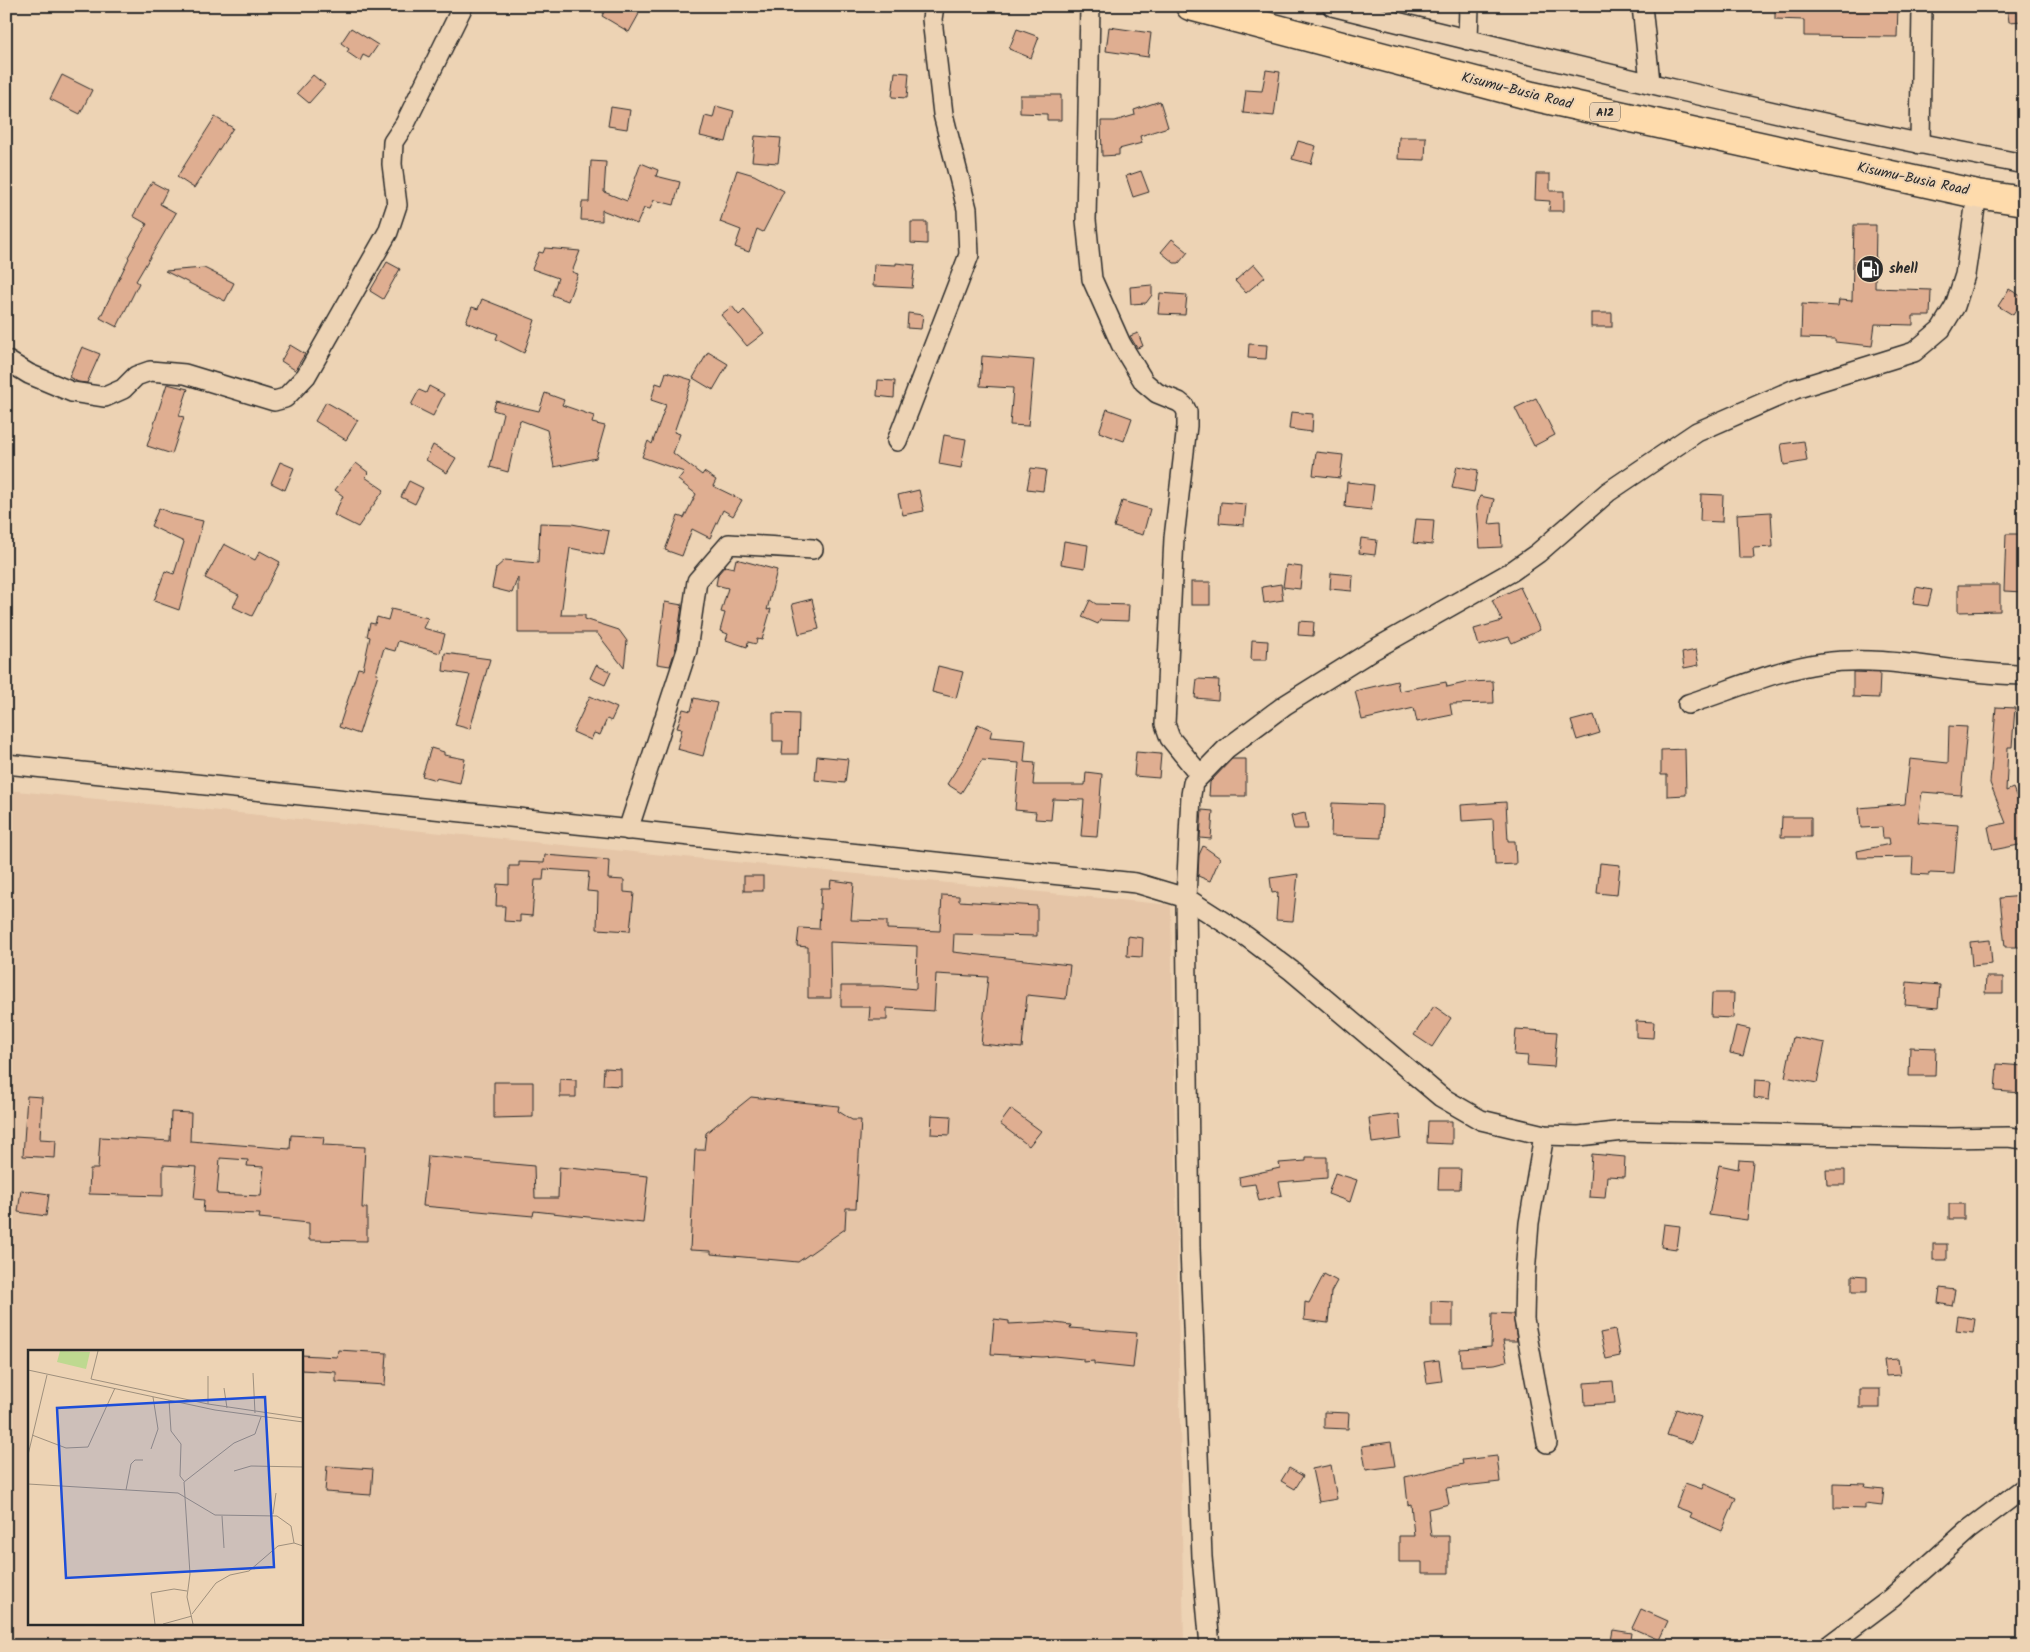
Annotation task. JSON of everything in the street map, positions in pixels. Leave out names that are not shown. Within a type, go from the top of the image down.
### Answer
[{"type":"highway","name":"Kisumu-Busia Road","points":[[1190,6],[1532,96],[1978,194],[2024,201]]},
{"type":"street","points":[[6,360],[29,374],[72,392],[105,397],[123,389],[136,376],[150,371],[185,374],[274,401],[285,398],[306,376],[388,232],[397,205],[392,164],[394,142],[405,124],[463,6]]},
{"type":"street","points":[[897,441],[969,255],[967,210],[943,114],[932,19],[934,6]]},
{"type":"street","points":[[1090,6],[1086,220],[1092,279],[1121,344],[1144,382],[1157,393],[1179,402],[1187,412],[1174,538],[1165,724],[1170,738],[1200,775]]},
{"type":"street","points":[[1332,6],[1468,40],[1920,144],[2024,164]]},
{"type":"street","points":[[1468,40],[1470,6]]},
{"type":"street","points":[[1642,6],[1650,82]]},
{"type":"street","points":[[1920,144],[1922,6]]},
{"type":"street","points":[[1210,1646],[1202,1557],[1190,1248],[1186,898],[1193,784],[1226,748],[1285,706],[1373,650],[1511,572],[1538,554],[1608,492],[1697,432],[1795,389],[1914,352],[1941,329],[1955,306],[1965,275],[1978,194]]},
{"type":"street","points":[[628,830],[686,650],[697,581],[729,544],[813,549]]},
{"type":"street","points":[[1688,704],[1788,670],[1823,663],[1858,661],[1915,664],[2007,675],[2024,675]]},
{"type":"street","points":[[6,764],[1136,883],[1186,898],[1247,937],[1292,971],[1441,1097],[1481,1120],[1544,1135],[1579,1136],[1624,1131],[2008,1137],[2024,1139]]},
{"type":"street","points":[[1544,1135],[1529,1223],[1524,1319],[1547,1443]]},
{"type":"street","points":[[1828,1646],[1892,1598],[1968,1530],[2024,1488]]},
{"type":"shaded area","points":[[6,790],[1171,905],[1184,1646],[6,1646]]},
{"type":"building","points":[[607,6],[626,6],[639,14],[629,32],[602,16]]},
{"type":"building","points":[[1775,6],[1898,6],[1897,37],[1804,36],[1804,20],[1775,19]]},
{"type":"building","points":[[2007,6],[2022,6],[2023,21],[2009,22]]},
{"type":"building","points":[[1109,27],[1151,33],[1148,57],[1106,51]]},
{"type":"building","points":[[351,28],[378,45],[369,58],[363,55],[360,61],[347,52],[349,49],[341,43]]},
{"type":"building","points":[[1017,29],[1039,37],[1031,58],[1009,49]]},
{"type":"building","points":[[1266,70],[1280,72],[1274,116],[1243,113],[1246,90],[1262,91]]},
{"type":"building","points":[[895,72],[909,73],[907,98],[892,97]]},
{"type":"building","points":[[62,75],[92,90],[80,114],[50,99]]},
{"type":"building","points":[[313,75],[325,85],[309,103],[297,93]]},
{"type":"building","points":[[1020,95],[1061,95],[1061,120],[1047,120],[1047,114],[1020,113]]},
{"type":"building","points":[[1160,101],[1168,127],[1140,136],[1142,143],[1119,149],[1119,155],[1102,156],[1101,121],[1115,121],[1135,115],[1134,110]]},
{"type":"building","points":[[716,106],[734,111],[726,142],[700,136],[705,116],[713,118]]},
{"type":"building","points":[[611,107],[630,110],[627,129],[608,126]]},
{"type":"building","points":[[215,117],[233,128],[194,188],[177,177]]},
{"type":"building","points":[[755,136],[781,138],[778,163],[752,161]]},
{"type":"building","points":[[1399,137],[1426,137],[1425,160],[1398,159]]},
{"type":"building","points":[[1298,141],[1316,146],[1311,164],[1292,159]]},
{"type":"building","points":[[591,161],[606,162],[604,192],[627,201],[641,163],[658,170],[656,176],[680,182],[674,205],[654,200],[650,209],[644,208],[637,224],[602,210],[602,221],[581,220],[582,202],[589,202]]},
{"type":"building","points":[[737,170],[754,175],[784,191],[763,232],[757,229],[749,252],[735,247],[741,230],[720,222]]},
{"type":"building","points":[[1141,171],[1149,192],[1133,197],[1126,176]]},
{"type":"building","points":[[1536,174],[1550,174],[1550,191],[1564,191],[1564,211],[1549,211],[1550,201],[1535,200]]},
{"type":"building","points":[[152,182],[167,190],[160,204],[176,213],[136,281],[139,283],[117,327],[100,318],[128,257],[147,224],[133,216]]},
{"type":"building","points":[[911,222],[927,222],[927,244],[911,243]]},
{"type":"building","points":[[1854,225],[1876,225],[1875,288],[1931,290],[1930,316],[1913,316],[1913,325],[1875,324],[1872,346],[1835,342],[1835,339],[1801,338],[1802,304],[1838,306],[1839,300],[1852,301]]},
{"type":"building","points":[[1172,239],[1188,252],[1179,263],[1174,263],[1161,252]]},
{"type":"building","points":[[545,248],[580,251],[572,272],[578,274],[568,301],[552,295],[558,278],[532,269],[539,252],[543,253]]},
{"type":"building","points":[[387,262],[400,269],[383,299],[370,291]]},
{"type":"building","points":[[896,263],[915,265],[912,288],[873,286],[874,264],[896,265]]},
{"type":"building","points":[[1254,264],[1265,277],[1246,293],[1235,281]]},
{"type":"building","points":[[204,268],[234,283],[225,301],[165,271]]},
{"type":"building","points":[[1152,285],[1152,295],[1146,303],[1131,304],[1130,287]]},
{"type":"building","points":[[2009,289],[2024,298],[2013,315],[1998,306]]},
{"type":"building","points":[[1160,293],[1187,295],[1185,315],[1158,314]]},
{"type":"building","points":[[482,299],[535,320],[524,353],[496,339],[498,334],[466,322],[472,307],[478,309]]},
{"type":"building","points":[[732,306],[739,315],[744,310],[764,333],[747,346],[721,315]]},
{"type":"building","points":[[908,313],[923,315],[921,329],[907,328]]},
{"type":"building","points":[[1591,313],[1612,313],[1612,327],[1591,327]]},
{"type":"building","points":[[1138,333],[1143,346],[1137,348],[1130,336]]},
{"type":"building","points":[[1249,344],[1267,345],[1266,359],[1248,358]]},
{"type":"building","points":[[290,345],[305,354],[295,370],[281,361]]},
{"type":"building","points":[[82,347],[100,354],[87,383],[78,382],[69,377]]},
{"type":"building","points":[[708,352],[728,364],[713,390],[693,378]]},
{"type":"building","points":[[982,356],[1034,360],[1028,426],[1010,425],[1013,388],[980,386]]},
{"type":"building","points":[[666,372],[692,380],[674,432],[680,434],[673,453],[702,475],[704,472],[716,480],[713,486],[742,500],[733,516],[723,510],[710,538],[692,529],[682,556],[665,550],[678,516],[684,518],[696,494],[678,480],[684,472],[642,457],[648,441],[652,444],[666,405],[651,400],[656,383],[662,385]]},
{"type":"building","points":[[878,380],[895,381],[894,398],[877,396]]},
{"type":"building","points":[[167,384],[188,389],[179,416],[184,417],[172,454],[147,446]]},
{"type":"building","points":[[429,386],[444,394],[433,416],[411,405],[419,390],[426,393]]},
{"type":"building","points":[[545,393],[564,400],[562,405],[594,416],[592,423],[605,426],[596,458],[554,467],[547,430],[520,420],[508,472],[490,467],[503,413],[493,410],[496,401],[539,411]]},
{"type":"building","points":[[1536,398],[1555,435],[1534,446],[1515,408]]},
{"type":"building","points":[[326,402],[358,420],[346,440],[315,421]]},
{"type":"building","points":[[1107,409],[1132,418],[1124,441],[1099,432]]},
{"type":"building","points":[[1291,412],[1313,414],[1312,432],[1289,429]]},
{"type":"building","points":[[944,435],[966,439],[961,468],[939,464]]},
{"type":"building","points":[[1804,441],[1807,461],[1784,465],[1781,444]]},
{"type":"building","points":[[433,445],[456,458],[447,473],[426,460]]},
{"type":"building","points":[[1316,452],[1343,455],[1340,478],[1313,475]]},
{"type":"building","points":[[280,462],[294,468],[285,490],[271,483]]},
{"type":"building","points":[[356,463],[369,473],[365,477],[384,490],[358,527],[334,515],[343,496],[335,490]]},
{"type":"building","points":[[1457,466],[1478,470],[1474,492],[1452,488]]},
{"type":"building","points":[[1031,468],[1046,470],[1043,491],[1027,489]]},
{"type":"building","points":[[409,481],[423,488],[415,504],[401,497]]},
{"type":"building","points":[[1347,482],[1374,485],[1371,510],[1345,507]]},
{"type":"building","points":[[919,490],[924,511],[903,515],[898,495]]},
{"type":"building","points":[[1701,494],[1723,495],[1722,522],[1700,521]]},
{"type":"building","points":[[1480,496],[1494,499],[1489,524],[1501,523],[1502,547],[1480,548],[1477,507]]},
{"type":"building","points":[[1122,501],[1150,509],[1143,535],[1114,527]]},
{"type":"building","points":[[1221,502],[1246,504],[1244,525],[1219,523]]},
{"type":"building","points":[[159,508],[173,514],[203,521],[179,610],[154,601],[165,571],[174,574],[184,542],[151,526]]},
{"type":"building","points":[[1771,512],[1773,547],[1753,548],[1754,558],[1739,558],[1737,514]]},
{"type":"building","points":[[1416,519],[1434,520],[1432,545],[1413,543]]},
{"type":"building","points":[[540,523],[572,524],[609,531],[604,555],[570,548],[561,615],[585,615],[585,619],[619,630],[627,641],[624,668],[597,633],[518,633],[518,577],[512,593],[492,588],[496,568],[505,560],[538,563]]},
{"type":"building","points":[[2006,534],[2024,534],[2024,592],[2004,591]]},
{"type":"building","points":[[1361,538],[1377,540],[1375,555],[1359,553]]},
{"type":"building","points":[[1064,541],[1088,545],[1085,568],[1061,564]]},
{"type":"building","points":[[224,544],[255,560],[260,551],[280,562],[252,616],[233,607],[239,595],[205,578]]},
{"type":"building","points":[[736,559],[777,570],[767,610],[771,609],[762,640],[757,639],[756,644],[748,642],[747,647],[726,640],[728,634],[720,631],[725,613],[721,612],[728,588],[716,585],[718,574],[725,566],[734,568]]},
{"type":"building","points":[[1286,565],[1302,567],[1300,589],[1283,587]]},
{"type":"building","points":[[1331,573],[1353,575],[1352,591],[1330,589]]},
{"type":"building","points":[[1191,582],[1210,582],[1210,605],[1191,605]]},
{"type":"building","points":[[1281,584],[1283,600],[1264,603],[1262,587]]},
{"type":"building","points":[[1958,585],[2000,585],[2000,611],[1958,612]]},
{"type":"building","points":[[1520,587],[1540,630],[1512,643],[1509,637],[1479,646],[1474,629],[1502,621],[1492,600]]},
{"type":"building","points":[[1916,587],[1932,590],[1928,606],[1913,604]]},
{"type":"building","points":[[812,599],[819,629],[799,634],[792,604]]},
{"type":"building","points":[[1090,600],[1096,604],[1129,605],[1128,621],[1100,620],[1098,624],[1082,617]]},
{"type":"building","points":[[665,602],[682,605],[676,647],[670,666],[657,664]]},
{"type":"building","points":[[391,609],[428,618],[423,628],[445,634],[440,653],[398,641],[395,651],[384,648],[359,734],[339,727],[358,668],[363,669],[370,637],[367,636],[370,623],[375,624],[377,617],[388,620]]},
{"type":"building","points":[[1299,621],[1314,622],[1313,636],[1298,635]]},
{"type":"building","points":[[1252,640],[1268,641],[1267,660],[1251,660]]},
{"type":"building","points":[[1696,650],[1699,665],[1684,668],[1682,653]]},
{"type":"building","points":[[445,653],[490,659],[470,729],[455,725],[470,675],[443,671]]},
{"type":"building","points":[[596,665],[611,672],[605,685],[590,678]]},
{"type":"building","points":[[938,666],[963,672],[956,698],[932,692]]},
{"type":"building","points":[[1853,672],[1880,673],[1879,698],[1853,697]]},
{"type":"building","points":[[1197,679],[1219,680],[1218,700],[1195,698]]},
{"type":"building","points":[[1397,681],[1399,691],[1446,682],[1447,687],[1469,682],[1493,681],[1494,703],[1450,704],[1452,715],[1417,722],[1414,708],[1362,720],[1355,691]]},
{"type":"building","points":[[590,696],[617,708],[611,721],[607,719],[600,735],[594,733],[591,740],[573,732]]},
{"type":"building","points":[[694,698],[717,703],[703,756],[677,749],[682,729],[677,728],[683,709],[691,711]]},
{"type":"building","points":[[1996,707],[2015,708],[2012,747],[2008,747],[2006,791],[2013,788],[2024,815],[2024,844],[1993,850],[1988,827],[2006,823],[1990,783]]},
{"type":"building","points":[[773,713],[799,714],[798,754],[782,754],[783,741],[773,741]]},
{"type":"building","points":[[1594,715],[1600,733],[1577,740],[1571,721]]},
{"type":"building","points":[[978,724],[992,730],[990,737],[1026,740],[1024,762],[1035,763],[1033,785],[1085,785],[1086,772],[1102,774],[1097,837],[1081,836],[1084,800],[1053,799],[1051,820],[1035,819],[1036,812],[1015,810],[1019,763],[982,760],[961,793],[947,784],[963,759]]},
{"type":"building","points":[[1949,726],[1967,727],[1961,795],[1922,792],[1918,822],[1958,825],[1954,874],[1912,874],[1913,857],[1858,858],[1857,851],[1890,844],[1889,838],[1883,838],[1882,827],[1861,828],[1859,808],[1905,804],[1910,759],[1948,763]]},
{"type":"building","points":[[431,748],[444,752],[444,755],[465,759],[460,783],[422,776]]},
{"type":"building","points":[[1685,749],[1686,795],[1667,796],[1667,775],[1661,775],[1661,750]]},
{"type":"building","points":[[1136,752],[1161,754],[1159,778],[1134,776]]},
{"type":"building","points":[[817,756],[848,759],[845,783],[815,780]]},
{"type":"building","points":[[1232,759],[1246,759],[1246,796],[1209,796],[1210,782]]},
{"type":"building","points":[[1506,802],[1508,841],[1515,841],[1516,864],[1495,865],[1493,819],[1462,821],[1461,805]]},
{"type":"building","points":[[1332,803],[1382,805],[1381,838],[1331,836]]},
{"type":"building","points":[[1202,810],[1213,811],[1211,839],[1200,838]]},
{"type":"building","points":[[1305,813],[1308,829],[1294,829],[1291,816]]},
{"type":"building","points":[[1782,817],[1811,817],[1811,837],[1781,837]]},
{"type":"building","points":[[1203,846],[1220,858],[1210,881],[1198,876],[1199,855]]},
{"type":"building","points":[[545,855],[609,860],[608,879],[624,880],[624,892],[634,893],[630,931],[597,929],[598,892],[587,891],[589,872],[544,869],[543,880],[535,880],[532,916],[520,915],[520,922],[504,921],[505,906],[496,906],[497,884],[509,885],[509,866],[519,866],[519,862],[544,863]]},
{"type":"building","points":[[1600,863],[1620,865],[1617,895],[1597,893]]},
{"type":"building","points":[[1298,874],[1293,921],[1276,920],[1278,892],[1272,893],[1270,878]]},
{"type":"building","points":[[744,876],[763,876],[763,891],[744,891]]},
{"type":"building","points":[[831,880],[854,883],[851,920],[887,921],[887,929],[940,931],[942,895],[959,896],[959,901],[1037,906],[1037,936],[954,934],[953,952],[1070,965],[1066,999],[1027,995],[1022,1048],[981,1044],[988,977],[936,974],[934,1011],[887,1008],[887,1020],[869,1020],[870,1007],[841,1007],[841,986],[883,986],[916,989],[917,946],[830,942],[831,998],[808,998],[808,947],[797,946],[799,928],[819,929],[821,888],[830,888]]},
{"type":"building","points":[[2024,896],[2024,947],[2005,947],[2000,898]]},
{"type":"building","points":[[1128,936],[1143,938],[1142,957],[1127,956]]},
{"type":"building","points":[[1990,940],[1992,964],[1972,966],[1970,942]]},
{"type":"building","points":[[1986,977],[2003,977],[2003,993],[1985,993]]},
{"type":"building","points":[[1907,982],[1940,985],[1938,1008],[1905,1005]]},
{"type":"building","points":[[1712,993],[1734,993],[1733,1018],[1711,1017]]},
{"type":"building","points":[[1434,1006],[1451,1018],[1432,1047],[1414,1035]]},
{"type":"building","points":[[1636,1021],[1654,1022],[1653,1038],[1636,1037]]},
{"type":"building","points":[[1736,1026],[1750,1029],[1743,1056],[1730,1053]]},
{"type":"building","points":[[1516,1029],[1557,1032],[1554,1067],[1527,1065],[1528,1056],[1514,1055]]},
{"type":"building","points":[[1793,1037],[1825,1043],[1817,1083],[1785,1077]]},
{"type":"building","points":[[1910,1047],[1936,1048],[1935,1076],[1909,1076]]},
{"type":"building","points":[[1997,1064],[2024,1066],[2022,1093],[1995,1091]]},
{"type":"building","points":[[604,1068],[621,1069],[621,1086],[603,1085]]},
{"type":"building","points":[[560,1079],[576,1080],[576,1097],[560,1097]]},
{"type":"building","points":[[1755,1080],[1771,1081],[1769,1100],[1754,1098]]},
{"type":"building","points":[[494,1082],[533,1082],[533,1117],[494,1118]]},
{"type":"building","points":[[27,1096],[42,1097],[40,1139],[56,1140],[55,1158],[23,1156]]},
{"type":"building","points":[[751,1097],[839,1106],[838,1111],[852,1120],[861,1120],[856,1208],[846,1208],[845,1229],[798,1262],[711,1254],[711,1251],[690,1250],[695,1150],[704,1150],[706,1133]]},
{"type":"building","points":[[1011,1109],[1041,1131],[1029,1146],[1000,1124]]},
{"type":"building","points":[[171,1112],[191,1113],[190,1141],[290,1149],[291,1135],[324,1137],[323,1145],[365,1147],[362,1208],[367,1208],[367,1241],[309,1240],[309,1223],[259,1218],[260,1214],[203,1212],[204,1200],[194,1199],[197,1167],[163,1165],[163,1196],[89,1194],[90,1169],[98,1169],[100,1137],[170,1141]],"holes":[[[220,1158],[248,1160],[247,1166],[264,1167],[261,1196],[217,1194]]]},
{"type":"building","points":[[1399,1114],[1401,1139],[1372,1143],[1369,1118]]},
{"type":"building","points":[[932,1115],[951,1116],[950,1135],[931,1134]]},
{"type":"building","points":[[1428,1121],[1452,1121],[1452,1144],[1427,1143]]},
{"type":"building","points":[[1592,1154],[1625,1157],[1624,1177],[1607,1176],[1605,1198],[1589,1197]]},
{"type":"building","points":[[428,1156],[534,1166],[535,1198],[558,1198],[559,1167],[648,1176],[643,1223],[534,1211],[533,1216],[423,1206]]},
{"type":"building","points":[[1306,1157],[1327,1157],[1327,1178],[1279,1182],[1282,1195],[1259,1201],[1255,1184],[1240,1186],[1239,1177],[1280,1168],[1279,1163],[1306,1161]]},
{"type":"building","points":[[1739,1160],[1753,1161],[1747,1220],[1709,1215],[1719,1165],[1738,1169]]},
{"type":"building","points":[[1439,1169],[1461,1169],[1460,1189],[1438,1189]]},
{"type":"building","points":[[1826,1170],[1845,1170],[1845,1185],[1827,1185]]},
{"type":"building","points":[[1335,1173],[1357,1180],[1350,1202],[1328,1194]]},
{"type":"building","points":[[21,1190],[49,1194],[46,1216],[18,1212]]},
{"type":"building","points":[[1949,1204],[1964,1204],[1964,1219],[1949,1219]]},
{"type":"building","points":[[1664,1224],[1680,1226],[1677,1249],[1661,1247]]},
{"type":"building","points":[[1933,1244],[1947,1244],[1947,1260],[1933,1260]]},
{"type":"building","points":[[1324,1274],[1337,1281],[1331,1292],[1328,1323],[1304,1320],[1305,1302],[1309,1303]]},
{"type":"building","points":[[1852,1275],[1867,1276],[1867,1292],[1852,1292]]},
{"type":"building","points":[[1940,1288],[1955,1290],[1952,1306],[1938,1303]]},
{"type":"building","points":[[1431,1301],[1453,1302],[1453,1326],[1431,1326]]},
{"type":"building","points":[[1492,1313],[1513,1314],[1517,1341],[1503,1341],[1507,1361],[1495,1364],[1461,1366],[1460,1349],[1491,1347]]},
{"type":"building","points":[[1958,1316],[1975,1319],[1973,1333],[1956,1331]]},
{"type":"building","points":[[994,1319],[1009,1321],[1009,1324],[1047,1322],[1071,1325],[1070,1328],[1137,1333],[1133,1368],[1094,1364],[1094,1361],[1083,1362],[1083,1359],[1054,1356],[991,1354]]},
{"type":"building","points":[[1615,1330],[1620,1356],[1606,1359],[1600,1333]]},
{"type":"building","points":[[338,1350],[387,1353],[385,1385],[336,1382],[336,1372],[302,1370],[302,1355],[337,1357]]},
{"type":"building","points":[[1898,1359],[1900,1375],[1886,1376],[1884,1360]]},
{"type":"building","points":[[1439,1360],[1442,1381],[1427,1383],[1424,1362]]},
{"type":"building","points":[[1613,1381],[1615,1403],[1585,1405],[1584,1383]]},
{"type":"building","points":[[1860,1389],[1880,1389],[1880,1408],[1860,1408]]},
{"type":"building","points":[[1676,1409],[1701,1417],[1692,1443],[1667,1435]]},
{"type":"building","points":[[1324,1412],[1349,1413],[1348,1429],[1324,1428]]},
{"type":"building","points":[[1391,1442],[1395,1466],[1366,1470],[1362,1446]]},
{"type":"building","points":[[1497,1456],[1500,1482],[1446,1488],[1449,1504],[1428,1509],[1431,1536],[1449,1536],[1449,1573],[1422,1573],[1422,1562],[1399,1562],[1399,1536],[1414,1536],[1411,1504],[1408,1505],[1405,1477],[1463,1464],[1462,1460]]},
{"type":"building","points":[[1331,1465],[1337,1499],[1319,1502],[1312,1469]]},
{"type":"building","points":[[327,1466],[373,1469],[371,1495],[325,1492]]},
{"type":"building","points":[[1289,1468],[1303,1476],[1295,1489],[1281,1481]]},
{"type":"building","points":[[1685,1483],[1702,1489],[1704,1484],[1736,1498],[1722,1531],[1690,1517],[1692,1513],[1676,1507]]},
{"type":"building","points":[[1834,1483],[1866,1484],[1865,1487],[1884,1489],[1882,1506],[1865,1504],[1865,1509],[1834,1508]]},
{"type":"building","points":[[1641,1609],[1668,1621],[1659,1640],[1632,1628]]},
{"type":"building","points":[[1613,1630],[1632,1633],[1630,1646],[1610,1646]]},
{"type":"place","name":"shell","points":[[1870,269]]}]
